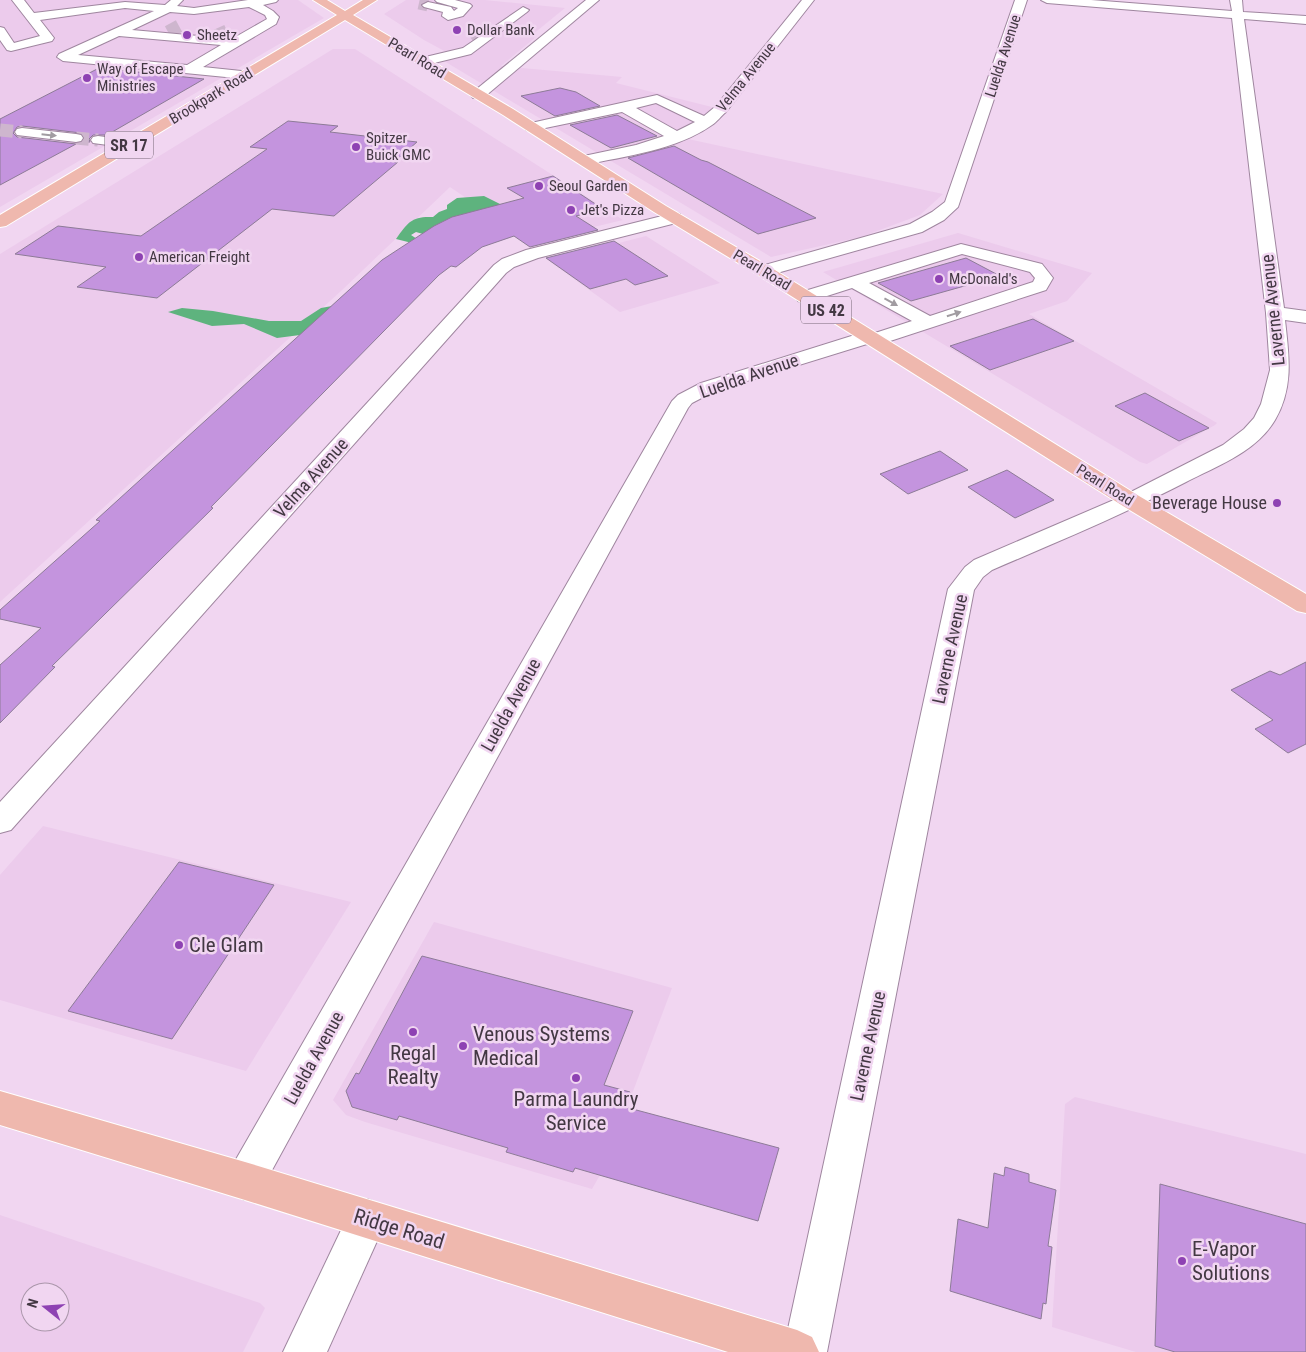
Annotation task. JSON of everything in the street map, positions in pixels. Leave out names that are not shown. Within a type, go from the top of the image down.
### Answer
[{"type":"main road","name":"Pearl Road","points":[[319,0],[531,127],[1130,501],[1306,605]]},
{"type":"main road","name":"Brookpark Road","points":[[0,222],[371,0]]},
{"type":"main road","name":"Ridge Road","points":[[0,1108],[245,1181],[797,1352]]},
{"type":"street","points":[[0,31],[11,47],[48,38],[18,0]]},
{"type":"street","points":[[420,4],[447,9],[449,12],[448,16],[459,14],[466,6],[441,0]]},
{"type":"street","points":[[478,95],[592,0]]},
{"type":"street","name":"Velma Avenue","points":[[584,160],[676,137],[706,122],[721,109],[808,0]]},
{"type":"street","name":"Luelda Avenue","points":[[764,271],[916,228],[938,216],[952,204],[1021,0]]},
{"type":"street","points":[[1047,0],[1237,7],[1306,20]]},
{"type":"street","points":[[32,17],[125,5],[172,4],[194,11],[260,1],[273,17],[272,21],[189,69]]},
{"type":"street","points":[[172,4],[63,57],[246,75]]},
{"type":"street","name":"Laverne Avenue","points":[[805,1352],[961,589],[974,572],[983,565],[1130,501],[1231,450],[1252,434],[1264,420],[1278,386],[1280,370],[1275,313],[1237,7]]},
{"type":"street","points":[[422,62],[467,51],[507,22],[528,10],[504,8]]},
{"type":"street","points":[[562,13],[576,14]]},
{"type":"street","points":[[142,19],[170,21],[178,34]]},
{"type":"street","points":[[456,54],[453,50],[485,26],[507,22]]},
{"type":"street","points":[[233,28],[257,30]]},
{"type":"street","points":[[116,31],[178,34],[234,43]]},
{"type":"street","points":[[536,33],[551,34]]},
{"type":"street","points":[[531,127],[657,99],[706,122]]},
{"type":"street","points":[[624,107],[676,137]]},
{"type":"street","points":[[22,132],[76,138]]},
{"type":"street","points":[[98,140],[130,144]]},
{"type":"street","name":"Velma Avenue","points":[[0,822],[500,269],[508,263],[532,254],[674,218]]},
{"type":"street","name":"Luelda Avenue","points":[[245,1181],[679,405],[685,399],[708,387],[982,305],[1040,286],[1044,278],[1036,268],[961,249],[862,279]]},
{"type":"street","points":[[805,297],[862,279],[899,276],[960,257],[982,259],[1010,268],[1013,275],[1008,283],[982,305]]},
{"type":"street","points":[[862,279],[928,322]]},
{"type":"street","points":[[1275,313],[1306,317]]},
{"type":"street","points":[[305,1352],[367,1219]]},
{"type":"shaded area","points":[[0,0],[298,0],[324,18],[0,207]]},
{"type":"shaded area","points":[[406,0],[484,0],[565,8],[532,35],[537,36],[501,66],[622,77],[616,83],[712,107],[688,139],[943,194],[920,215],[861,237],[771,257],[444,61],[459,56],[448,53],[424,40],[384,14]]},
{"type":"shaded area","points":[[333,49],[355,49],[623,220],[531,242],[450,187],[341,291],[0,602],[0,254]]},
{"type":"shaded area","points":[[958,233],[1092,273],[1067,301],[1029,314],[1217,423],[1147,464],[1140,462],[823,272]]},
{"type":"shaded area","points":[[646,236],[720,283],[620,312],[549,261]]},
{"type":"shaded area","points":[[43,826],[351,902],[246,1071],[0,1000],[0,875]]},
{"type":"shaded area","points":[[434,922],[672,988],[604,1168],[592,1189],[365,1122],[346,1115],[333,1100]]},
{"type":"shaded area","points":[[1075,1097],[1306,1154],[1306,1352],[1136,1352],[1052,1327],[1065,1104]]},
{"type":"shaded area","points":[[0,1215],[260,1303],[265,1308],[243,1352],[0,1352]]},
{"type":"green space","points":[[484,196],[502,205],[423,234],[416,232],[411,235],[417,239],[412,243],[396,239],[411,221],[433,217],[447,209],[447,205],[457,198]]},
{"type":"green space","points":[[343,304],[300,335],[277,338],[244,324],[212,326],[168,312],[182,308],[213,311],[269,321],[301,321],[321,308]]},
{"type":"building","points":[[99,68],[204,79],[107,135],[93,135],[89,139],[90,142],[83,142],[85,137],[81,133],[17,127],[13,133],[17,137],[76,144],[0,185],[0,119]]},
{"type":"building","points":[[560,88],[576,92],[600,106],[555,116],[521,96]]},
{"type":"building","points":[[617,115],[657,136],[611,148],[570,125]]},
{"type":"building","points":[[288,121],[338,126],[330,132],[417,142],[394,162],[398,162],[334,216],[272,209],[157,298],[77,287],[106,267],[15,254],[58,226],[141,236],[267,149],[250,147]]},
{"type":"building","points":[[674,146],[816,218],[758,234],[628,158]]},
{"type":"building","points":[[553,176],[603,209],[576,216],[598,230],[530,247],[514,236],[482,247],[456,267],[451,266],[439,275],[211,507],[213,508],[52,666],[55,667],[0,723],[0,665],[41,628],[0,619],[0,610],[100,521],[96,520],[382,260],[434,226],[452,217],[524,198],[507,188]]},
{"type":"building","points":[[614,241],[668,276],[635,285],[626,279],[590,289],[546,258]]},
{"type":"building","name":"McDonald's","points":[[966,258],[1000,276],[911,301],[878,283]]},
{"type":"building","points":[[1033,319],[1074,341],[990,370],[950,346]]},
{"type":"building","points":[[1145,393],[1209,428],[1179,441],[1115,406]]},
{"type":"building","points":[[940,451],[968,470],[908,494],[880,474]]},
{"type":"building","points":[[1007,470],[1054,500],[1015,518],[968,487]]},
{"type":"building","points":[[1306,662],[1306,744],[1288,753],[1255,729],[1273,720],[1231,690],[1270,671],[1280,675]]},
{"type":"building","points":[[179,862],[274,885],[172,1039],[68,1011]]},
{"type":"building","points":[[422,956],[633,1011],[604,1085],[630,1092],[625,1107],[779,1148],[758,1221],[575,1168],[573,1172],[506,1152],[508,1148],[399,1116],[397,1120],[352,1107],[346,1091],[356,1073],[359,1074]]},
{"type":"building","points":[[1005,1167],[1029,1174],[1029,1182],[1056,1190],[1048,1246],[1052,1247],[1046,1304],[1043,1303],[1041,1319],[950,1291],[958,1219],[988,1228],[994,1173],[1004,1176]]},
{"type":"building","points":[[1160,1184],[1306,1224],[1306,1352],[1175,1352],[1155,1346]]},
{"type":"tunnel","points":[[419,3],[428,5]]},
{"type":"tunnel","points":[[168,32],[179,26]]},
{"type":"tunnel","points":[[216,36],[227,31]]},
{"type":"tunnel","points":[[470,37],[478,31]]},
{"type":"tunnel","points":[[0,130],[22,132]]},
{"type":"tunnel","points":[[76,138],[98,140]]},
{"type":"place","name":"Dollar Bank","points":[[457,30]]},
{"type":"place","name":"Sheetz","points":[[187,35]]},
{"type":"place","name":"Way of Escape Ministries","points":[[87,78]]},
{"type":"place","name":"Spitzer Buick GMC","points":[[356,147]]},
{"type":"place","name":"Seoul Garden","points":[[539,186]]},
{"type":"place","name":"Jet's Pizza","points":[[571,210]]},
{"type":"place","name":"American Freight","points":[[139,257]]},
{"type":"place","name":"McDonald's","points":[[939,279]]},
{"type":"place","name":"Beverage House","points":[[1277,503]]},
{"type":"place","name":"Cle Glam","points":[[179,945]]},
{"type":"place","name":"Regal Realty","points":[[413,1032]]},
{"type":"place","name":"Venous Systems Medical","points":[[463,1046]]},
{"type":"place","name":"Parma Laundry Service","points":[[576,1078]]},
{"type":"place","name":"E-Vapor Solutions","points":[[1182,1261]]}]
